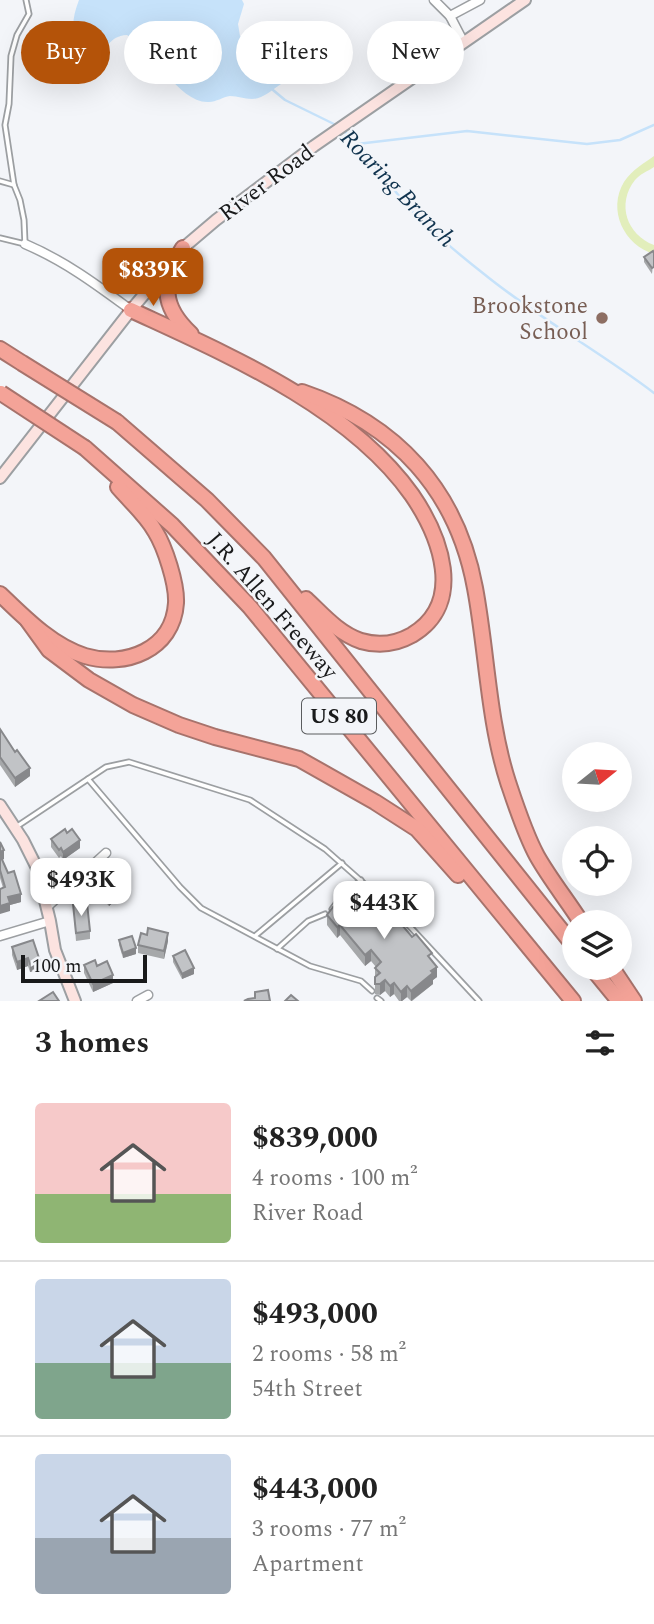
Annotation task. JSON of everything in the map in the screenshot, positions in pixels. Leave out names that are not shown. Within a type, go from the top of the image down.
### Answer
[{"type":"highway","points":[[183,248],[168,277],[167,295],[174,315],[197,340]]},
{"type":"highway","points":[[131,310],[197,340],[286,387],[351,434],[405,486],[426,518],[436,541],[445,577],[444,590],[435,613],[418,631],[395,642],[370,643],[336,628],[264,558]]},
{"type":"highway","name":"J.R. Allen Freeway","points":[[0,349],[117,422],[207,500],[264,558],[562,931]]},
{"type":"highway","points":[[286,387],[325,400],[379,430],[417,463],[439,493],[461,538],[475,586],[494,720],[508,780],[537,855],[574,910]]},
{"type":"highway","name":"US 80","points":[[1,393],[85,448]]},
{"type":"highway","points":[[0,594],[28,621],[71,651],[95,659],[120,661],[132,658],[154,646],[162,637],[174,615],[176,600],[173,579],[156,532],[85,448]]},
{"type":"highway","name":"J.R. Allen Freeway","points":[[85,448],[172,525],[250,607],[571,1001]]},
{"type":"highway","points":[[28,621],[49,650],[111,693],[179,725],[299,759],[417,829],[571,1001]]},
{"type":"highway","points":[[602,980],[620,1001]]},
{"type":"highway","points":[[620,980],[634,1001]]},
{"type":"main road","name":"River Road","points":[[464,40],[525,0]]},
{"type":"main road","name":"River Road","points":[[0,478],[183,248],[216,219],[314,146],[404,84]]},
{"type":"main road","points":[[0,805],[37,868],[55,950],[75,1001]]},
{"type":"street","points":[[434,0],[453,21]]},
{"type":"street","points":[[450,16],[480,0]]},
{"type":"street","points":[[25,244],[54,256],[131,310]]},
{"type":"street","points":[[47,907],[106,853]]},
{"type":"street","points":[[0,936],[50,922]]},
{"type":"street","points":[[137,1001],[148,995]]},
{"type":"lane","points":[[0,238],[25,244],[20,200],[14,185],[5,125],[9,104],[11,56],[17,35],[29,14],[26,0]]},
{"type":"lane","points":[[0,181],[14,185]]},
{"type":"lane","points":[[15,828],[106,767],[129,762],[250,800],[342,863],[392,907],[479,1001]]},
{"type":"lane","points":[[88,779],[201,908],[310,966],[361,981],[372,991]]},
{"type":"lane","points":[[255,936],[342,863]]},
{"type":"lane","points":[[332,909],[341,897],[361,880]]},
{"type":"lane","points":[[277,948],[308,922],[325,914]]},
{"type":"green space","points":[[654,156],[654,167],[637,178],[629,189],[626,208],[631,226],[637,234],[654,245],[654,254],[634,243],[627,235],[621,225],[617,204],[627,178]]},
{"type":"water","points":[[79,0],[242,0],[244,4],[239,21],[236,21],[236,84],[281,84],[256,99],[230,96],[212,102],[198,100],[175,84],[222,84],[222,21],[124,21],[124,36],[110,42],[110,21],[74,21]]},
{"type":"building","points":[[653,251],[654,267],[652,268],[644,257]]},
{"type":"building","points":[[0,729],[15,752],[17,750],[30,768],[15,778],[0,757]]},
{"type":"building","points":[[65,829],[67,833],[72,829],[80,840],[63,852],[51,839]]},
{"type":"building","points":[[0,855],[8,873],[14,871],[21,894],[8,897],[10,903],[0,906],[0,889],[5,887],[0,870]]},
{"type":"building","points":[[111,870],[124,885],[109,898],[99,887],[109,879],[105,875]]},
{"type":"building","points":[[360,888],[363,891],[366,889],[386,914],[393,908],[405,922],[402,925],[412,937],[416,934],[432,953],[428,956],[437,967],[411,991],[407,986],[401,992],[394,983],[390,986],[385,980],[375,984],[375,977],[380,973],[375,968],[381,962],[371,950],[365,955],[340,925],[337,927],[327,915],[333,907],[339,903],[340,905]]},
{"type":"building","points":[[87,903],[90,931],[76,933],[73,904]]},
{"type":"building","points":[[148,928],[168,933],[164,951],[138,945],[141,933],[147,935]]},
{"type":"building","points":[[132,936],[136,948],[123,953],[119,940]]},
{"type":"building","points":[[33,940],[40,961],[30,964],[28,958],[17,962],[12,947]]},
{"type":"building","points":[[185,950],[194,968],[182,974],[173,956]]},
{"type":"building","points":[[95,960],[97,966],[107,961],[113,975],[93,984],[84,965]]},
{"type":"building","points":[[268,990],[270,1001],[244,1001],[255,998],[255,992]]},
{"type":"building","points":[[53,992],[59,1001],[39,1001]]},
{"type":"building","points":[[291,995],[298,1001],[285,1001]]},
{"type":"waterway","name":"Roaring Branch","points":[[273,90],[285,100],[338,126]]},
{"type":"waterway","points":[[357,144],[467,131],[587,144],[620,140],[654,125]]},
{"type":"waterway","name":"Roaring Branch","points":[[343,130],[416,215],[458,253],[505,290],[654,393]]},
{"type":"place","name":"Brookstone School","points":[[602,318]]}]
